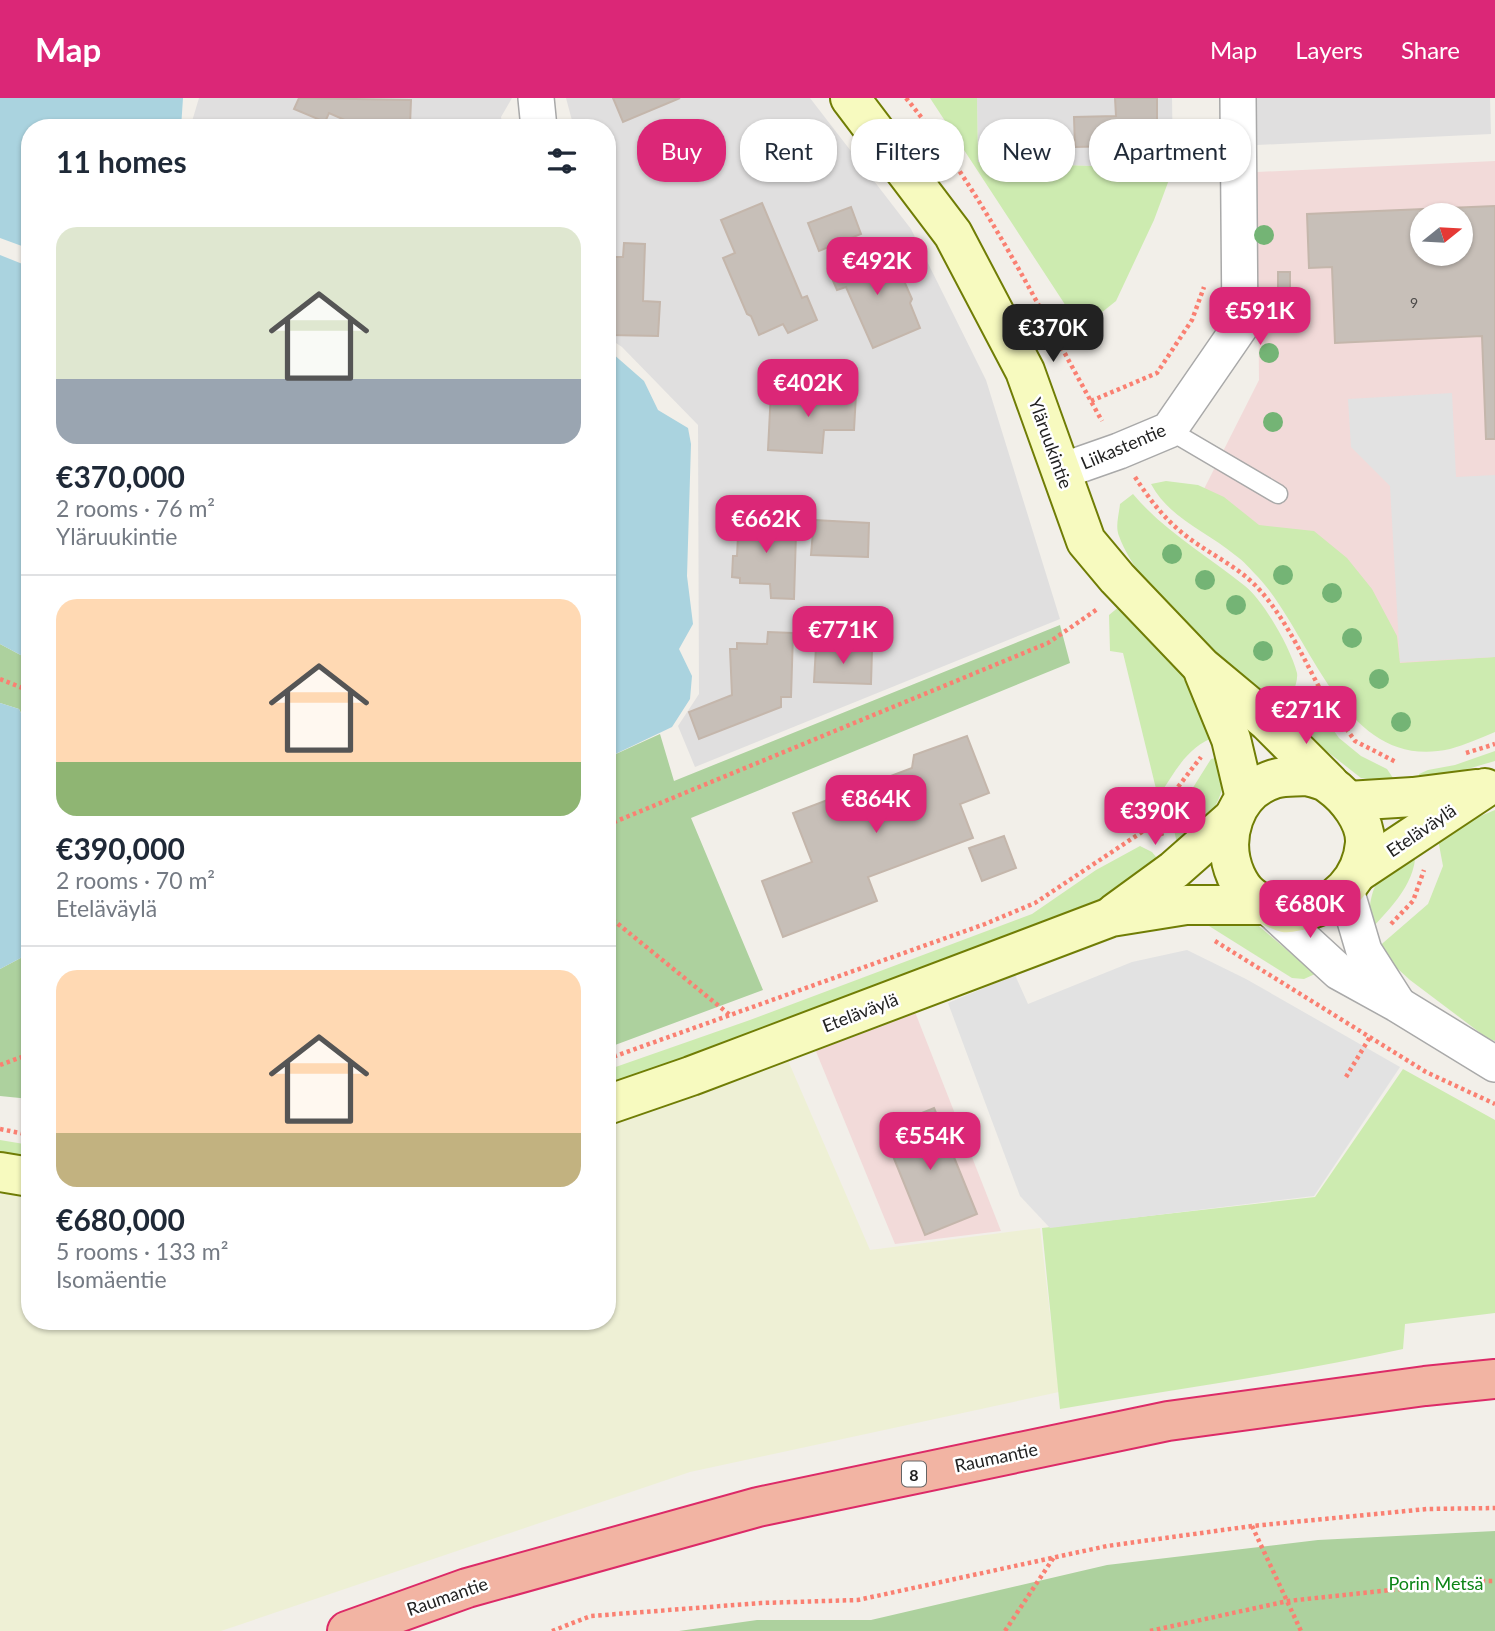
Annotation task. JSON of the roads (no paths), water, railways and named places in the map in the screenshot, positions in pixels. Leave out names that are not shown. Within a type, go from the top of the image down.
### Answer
[{"type":"highway","name":"Raumantie","points":[[347,1631],[467,1588],[758,1507],[1168,1421],[1495,1379]]},
{"type":"main road","name":"Yläruukintie","points":[[850,98],[953,234],[1025,372],[1086,541],[1127,589],[1202,667],[1268,722],[1338,792]]},
{"type":"main road","name":"Yläruukintie","points":[[1202,667],[1231,739],[1239,808]]},
{"type":"main road","points":[[1306,776],[1338,792],[1359,819],[1365,841],[1351,882],[1315,909],[1285,913],[1243,891],[1231,863],[1228,841],[1239,808],[1264,783],[1276,779],[1306,776]]},
{"type":"main road","name":"Eteläväylä","points":[[1338,792],[1413,797],[1490,786]]},
{"type":"main road","name":"Eteläväylä","points":[[1351,882],[1490,786]]},
{"type":"main road","name":"Eteläväylä","points":[[1111,917],[1174,870],[1239,808]]},
{"type":"main road","name":"Eteläväylä","points":[[616,1102],[1111,917],[1186,905],[1266,905]]},
{"type":"main road","points":[[0,1172],[21,1176]]},
{"type":"street","points":[[536,98],[538,119]]},
{"type":"street","name":"Liikastentie","points":[[1062,471],[1169,430],[1240,327],[1238,98]]},
{"type":"street","points":[[1351,882],[1364,951],[1397,1004]]},
{"type":"street","points":[[1266,905],[1339,972],[1495,1063]]},
{"type":"lane","points":[[1169,430],[1278,494]]},
{"type":"water","points":[[0,98],[183,98],[182,119],[21,119],[21,246],[0,238]]},
{"type":"water","points":[[0,255],[21,263],[21,655],[0,644]]},
{"type":"water","points":[[616,356],[644,381],[658,410],[688,428],[691,444],[687,576],[693,624],[679,649],[692,676],[690,699],[672,727],[616,754]]},
{"type":"water","points":[[0,703],[19,709],[21,713],[21,958],[0,969]]},
{"type":"park label","name":"Porin Metsä","points":[[1436,1583]]}]
